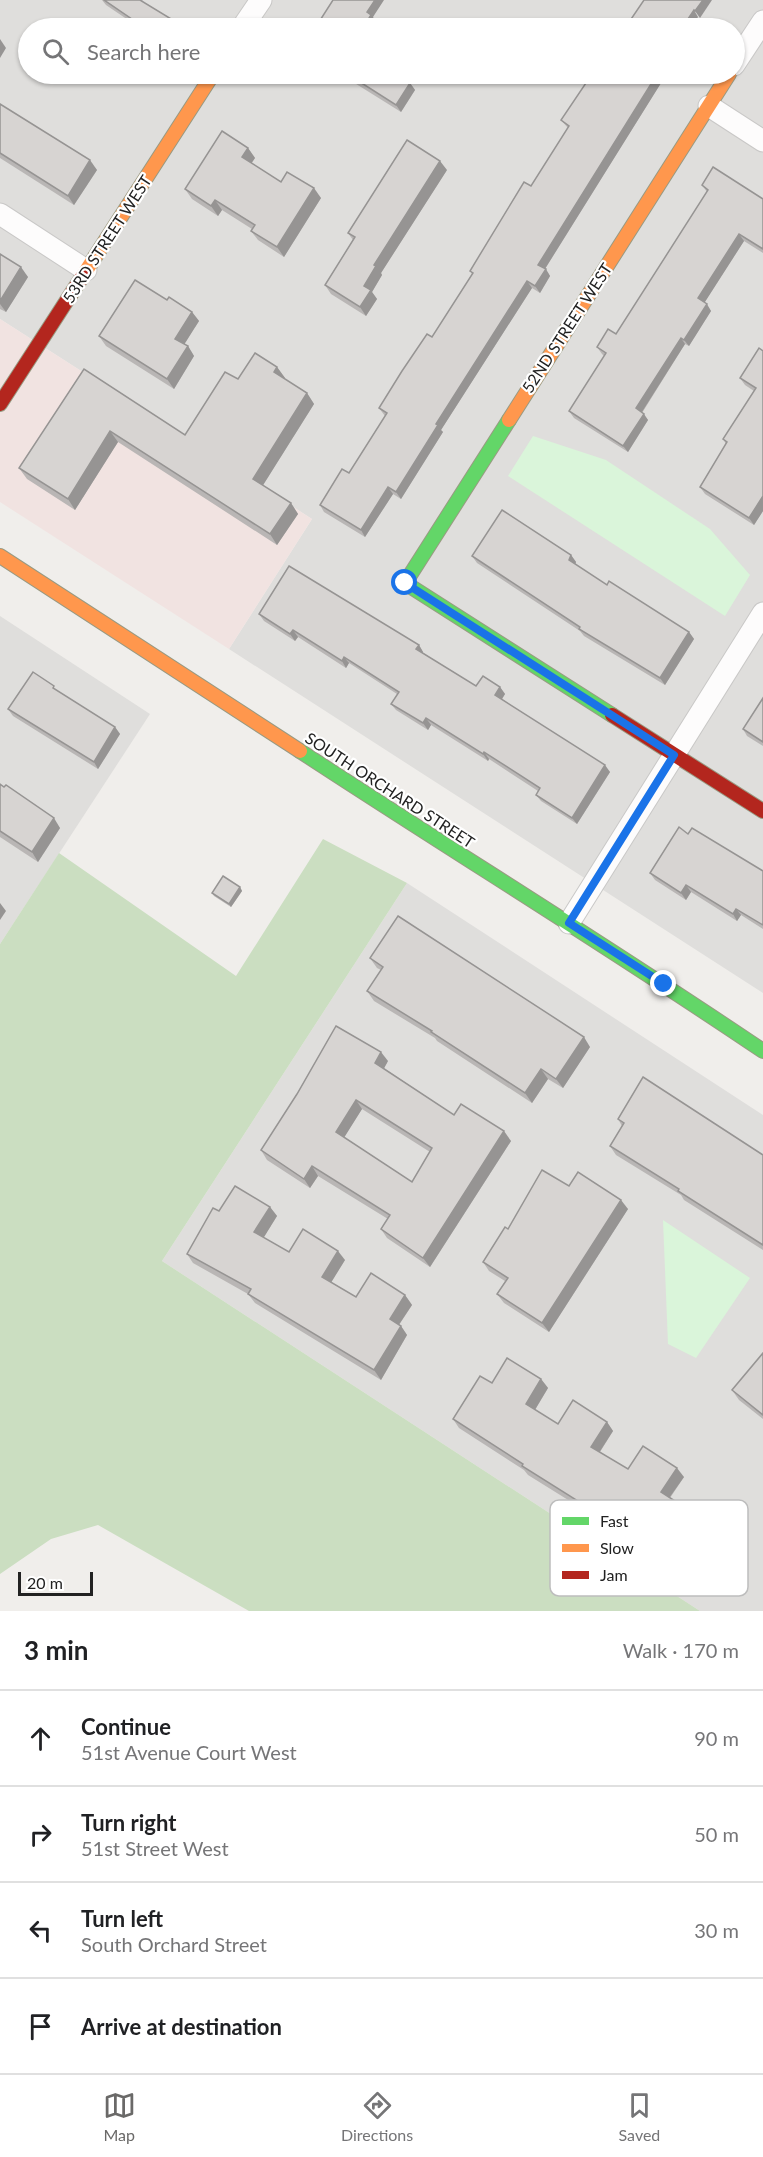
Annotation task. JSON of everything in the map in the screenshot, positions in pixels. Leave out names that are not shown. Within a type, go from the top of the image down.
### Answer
[{"type":"street","points":[[249,18],[261,0]]},
{"type":"street","points":[[745,50],[763,21]]},
{"type":"street","name":"53RD STREET WEST","points":[[0,404],[207,84]]},
{"type":"street","name":"52ND STREET WEST","points":[[674,755],[405,583],[723,84]]},
{"type":"street","points":[[709,106],[763,141]]},
{"type":"street","points":[[0,214],[86,270]]},
{"type":"street","name":"SOUTH ORCHARD STREET","points":[[0,556],[763,1051]]},
{"type":"street","points":[[569,923],[763,613]]},
{"type":"street","points":[[674,755],[763,811]]},
{"type":"shaded area","points":[[0,0],[763,0],[763,993],[229,649],[312,519],[0,319]]},
{"type":"shaded area","points":[[0,319],[312,519],[229,649],[0,502]]},
{"type":"shaded area","points":[[0,616],[150,714],[0,944]]},
{"type":"shaded area","points":[[407,883],[763,1115],[763,1611],[700,1611],[677,1596],[748,1596],[748,1500],[550,1500],[550,1513],[162,1261]]},
{"type":"green space","points":[[533,436],[606,460],[710,529],[750,575],[725,616],[508,476]]},
{"type":"green space","points":[[323,839],[407,883],[162,1261],[550,1513],[550,1596],[677,1596],[700,1611],[249,1611],[98,1525],[51,1539],[0,1574],[0,944],[59,853],[236,976]]},
{"type":"green space","points":[[663,1220],[750,1278],[696,1358],[668,1344]]},
{"type":"building","points":[[104,0],[140,0],[170,18],[130,18]]},
{"type":"building","points":[[333,0],[375,0],[367,12],[371,15],[369,18],[321,18]]},
{"type":"building","points":[[644,0],[703,0],[689,18],[632,18]]},
{"type":"building","points":[[363,84],[409,84],[396,105]]},
{"type":"building","points":[[585,84],[651,84],[538,265],[546,269],[535,286],[527,281],[436,424],[438,425],[396,492],[388,487],[361,530],[320,505],[342,469],[349,473],[387,413],[379,408],[427,334],[432,337],[473,273],[470,271],[524,182],[531,186],[569,126],[561,120]]},
{"type":"building","points":[[0,104],[90,160],[68,196],[0,153]]},
{"type":"building","points":[[222,131],[248,148],[242,157],[281,182],[287,172],[314,188],[277,247],[251,231],[255,225],[215,200],[211,206],[185,189]]},
{"type":"building","points":[[407,140],[440,161],[374,265],[376,266],[364,286],[371,290],[360,307],[325,285],[355,237],[348,233]]},
{"type":"building","points":[[713,167],[763,199],[763,249],[739,234],[698,298],[707,304],[684,340],[681,338],[636,408],[644,414],[623,446],[569,411],[606,353],[597,347],[608,329],[616,334],[708,190],[702,185]]},
{"type":"building","points":[[0,254],[21,267],[0,301]]},
{"type":"building","points":[[135,280],[167,300],[169,297],[192,312],[175,339],[188,346],[167,379],[99,336]]},
{"type":"building","points":[[759,348],[763,351],[763,496],[749,518],[700,487],[727,442],[723,439],[756,388],[740,378]]},
{"type":"building","points":[[255,353],[277,367],[274,372],[307,393],[253,479],[291,503],[270,534],[110,431],[68,499],[19,468],[84,369],[185,435],[225,372],[238,379]]},
{"type":"building","points":[[502,510],[571,555],[569,560],[607,585],[609,581],[689,632],[660,678],[579,629],[580,627],[472,556]]},
{"type":"building","points":[[289,566],[419,645],[416,649],[476,686],[483,676],[500,687],[495,695],[605,765],[572,818],[536,795],[540,788],[484,752],[483,754],[426,718],[423,723],[391,704],[399,692],[344,657],[342,661],[293,630],[290,634],[259,614]]},
{"type":"building","points":[[33,672],[54,686],[53,688],[115,727],[94,762],[8,709]]},
{"type":"building","points":[[763,698],[763,742],[743,729]]},
{"type":"building","points":[[0,784],[4,787],[6,785],[54,818],[32,852],[0,831]]},
{"type":"building","points":[[679,827],[688,834],[692,828],[763,871],[763,925],[736,909],[733,914],[686,885],[681,893],[650,873]]},
{"type":"building","points":[[223,876],[240,887],[229,904],[212,893]]},
{"type":"building","points":[[398,916],[584,1037],[556,1079],[541,1069],[525,1093],[367,991],[383,967],[370,958]]},
{"type":"building","points":[[336,1026],[381,1052],[375,1063],[454,1115],[461,1104],[504,1131],[423,1258],[381,1229],[390,1215],[312,1166],[304,1179],[261,1150],[297,1094]],"holes":[[[356,1100],[432,1148],[412,1182],[336,1132]]]},
{"type":"building","points":[[643,1077],[763,1155],[763,1245],[610,1146],[624,1123],[618,1119]]},
{"type":"building","points":[[542,1170],[569,1186],[578,1172],[621,1200],[542,1323],[497,1294],[508,1278],[483,1262],[505,1227],[508,1229]]},
{"type":"building","points":[[235,1186],[270,1207],[254,1232],[289,1252],[303,1229],[338,1251],[322,1277],[356,1297],[371,1273],[405,1295],[390,1319],[401,1326],[374,1370],[248,1294],[251,1289],[187,1254],[213,1208],[219,1211]]},
{"type":"building","points":[[763,1353],[763,1415],[732,1390]]},
{"type":"building","points":[[507,1358],[541,1379],[526,1404],[558,1424],[573,1400],[607,1422],[591,1447],[628,1469],[643,1446],[677,1468],[661,1492],[673,1500],[576,1500],[522,1466],[523,1464],[453,1419],[480,1376],[492,1383]]},
{"type":"traffic: fast","points":[[509,420],[405,583],[612,715]]},
{"type":"traffic: fast","points":[[300,751],[763,1051]]},
{"type":"traffic: slow","points":[[84,274],[207,84]]},
{"type":"traffic: slow","points":[[509,420],[723,84]]},
{"type":"traffic: slow","points":[[0,556],[300,751]]},
{"type":"traffic: jam","points":[[0,404],[84,274]]},
{"type":"traffic: jam","points":[[612,715],[763,811]]},
{"type":"route","points":[[405,583],[674,755],[569,923],[664,984]]}]
